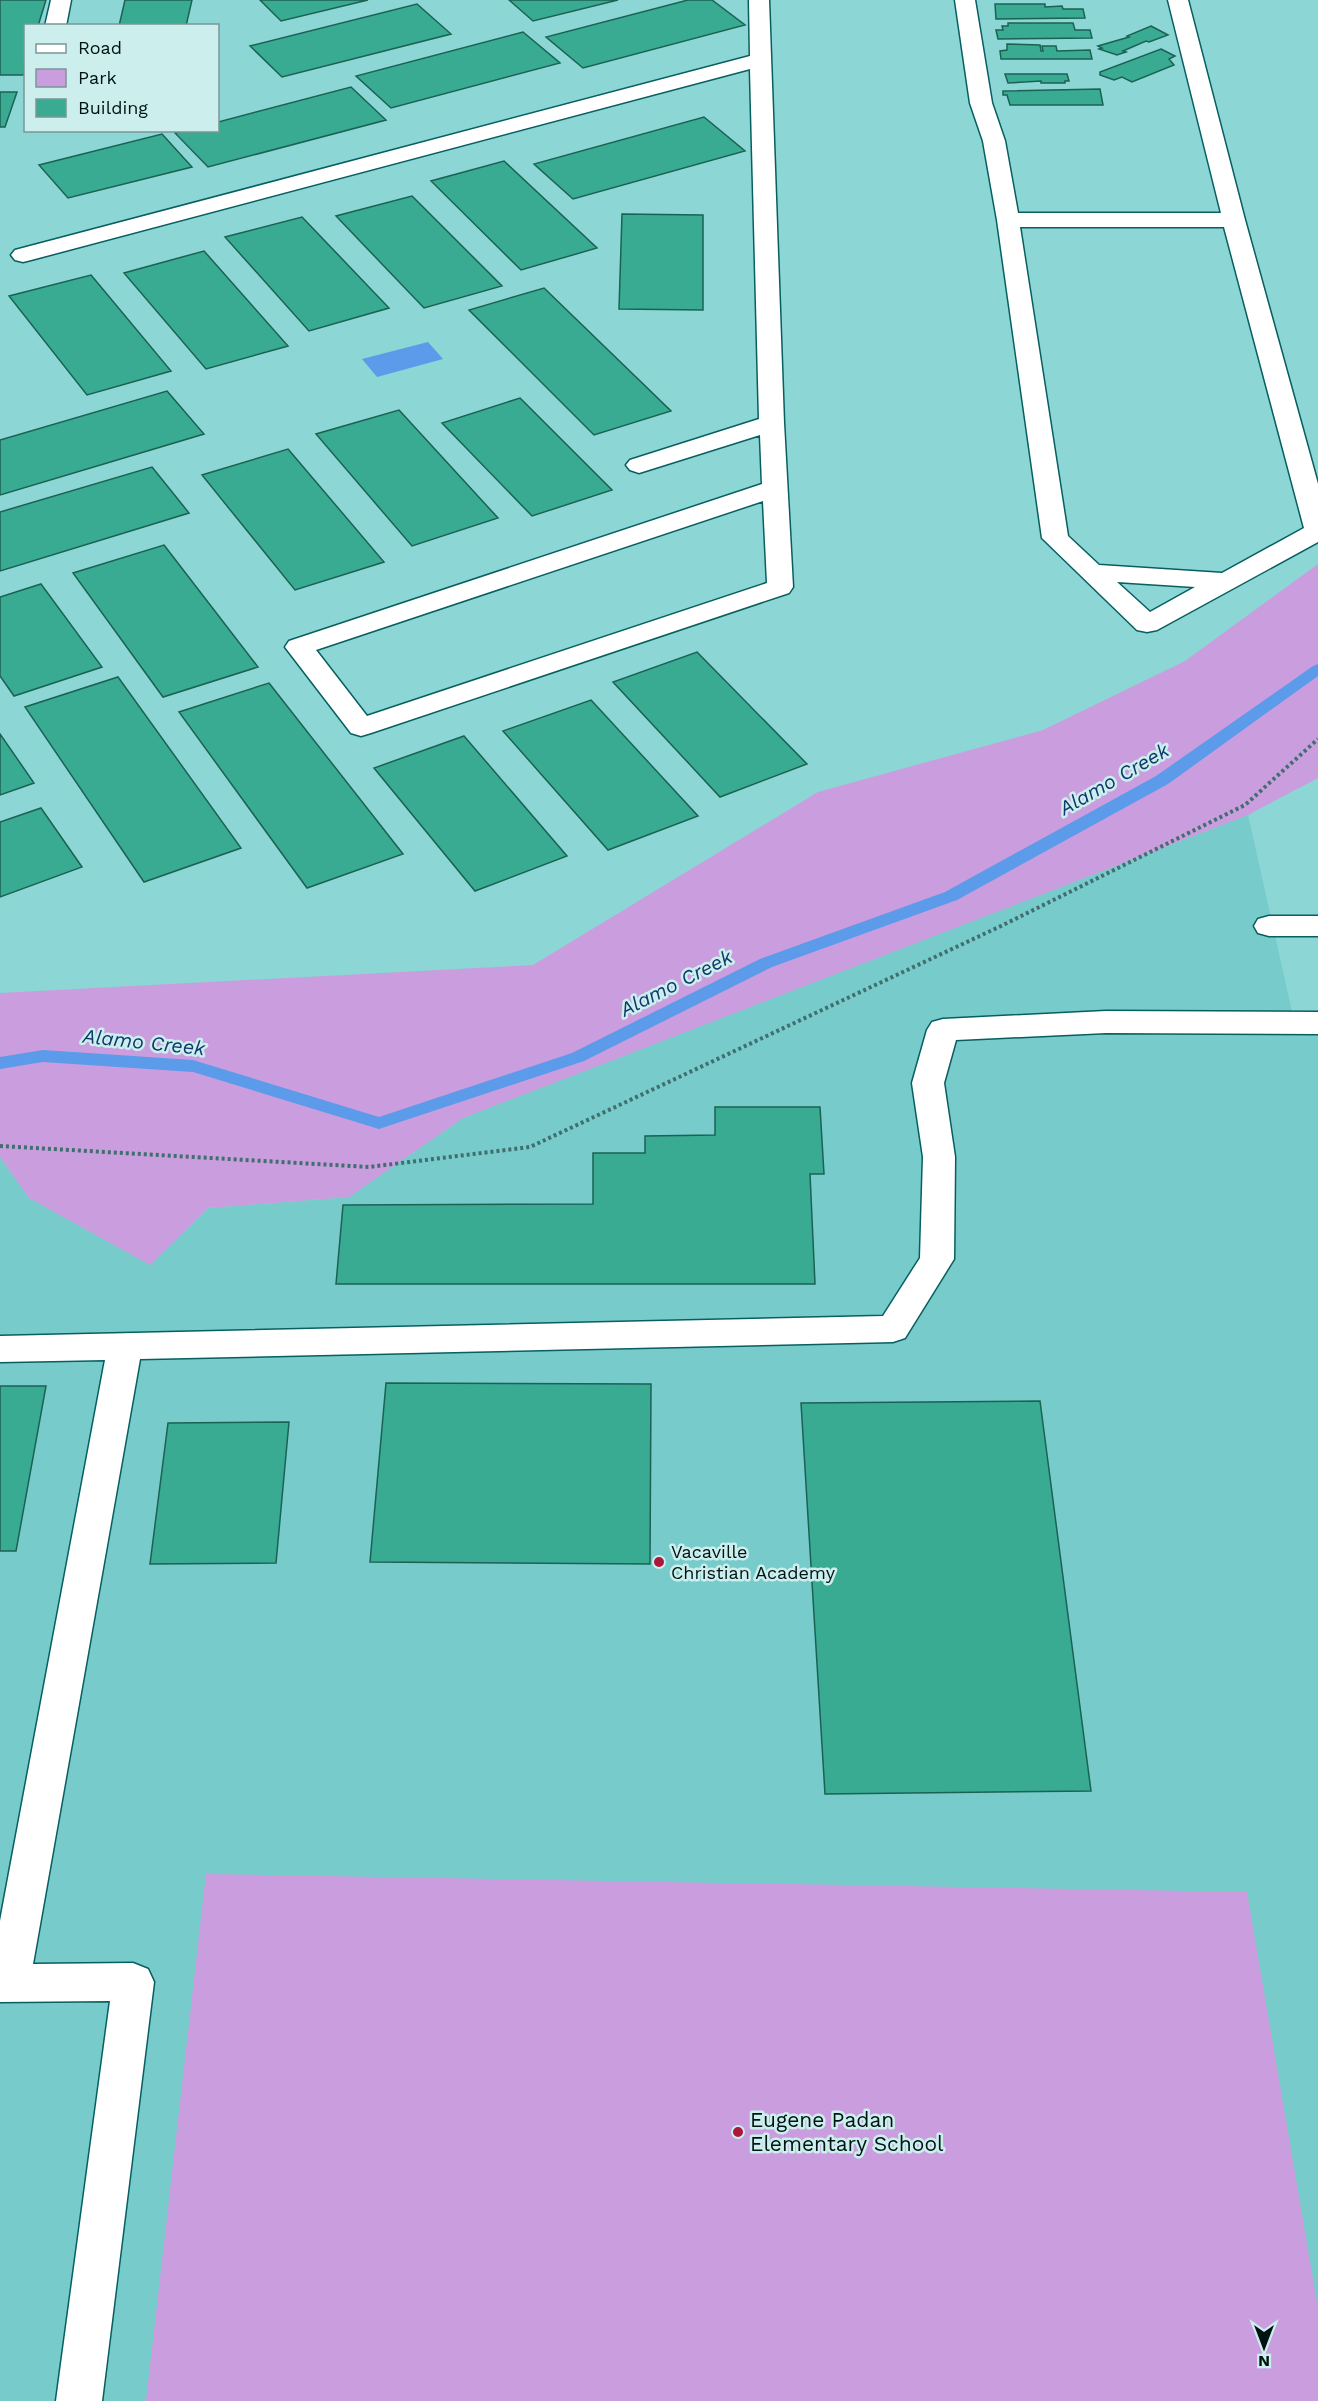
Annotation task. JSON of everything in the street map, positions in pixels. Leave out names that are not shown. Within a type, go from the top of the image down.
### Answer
[{"type":"lane","points":[[55,24],[61,0]]},
{"type":"lane","points":[[759,0],[774,489],[780,587],[361,727],[299,647],[774,489]]},
{"type":"lane","points":[[965,0],[981,103],[994,141],[1008,220],[1055,538],[1147,624],[1318,531],[1234,220],[1178,0]]},
{"type":"lane","points":[[24,255],[762,59]]},
{"type":"lane","points":[[1008,220],[1234,220]]},
{"type":"lane","points":[[639,465],[772,423]]},
{"type":"lane","points":[[1091,572],[1226,581]]},
{"type":"lane","points":[[1269,926],[1318,926]]},
{"type":"lane","points":[[0,1349],[892,1329],[937,1259],[939,1157],[928,1083],[943,1030],[1106,1022],[1318,1023]]},
{"type":"lane","points":[[79,2401],[133,1982],[4,1983],[125,1346]]},
{"type":"path","points":[[0,1146],[369,1167],[530,1147],[1001,926],[1245,805],[1318,740]]},
{"type":"shaded area","name":"Vacaville Christian Academy","points":[[1248,815],[1293,1016],[1318,1017],[1318,2401],[0,2401],[0,1157],[29,1198],[150,1265],[208,1208],[349,1197],[463,1118]]},
{"type":"green space","points":[[1318,564],[1318,778],[1248,815],[463,1118],[349,1197],[208,1208],[150,1265],[29,1198],[0,1157],[0,993],[533,965],[818,792],[1043,730],[1185,661]]},
{"type":"green space","name":"Eugene Padan Elementary School","points":[[206,1874],[1247,1892],[1318,2308],[1318,2401],[146,2401]]},
{"type":"water","points":[[428,342],[443,359],[377,377],[362,359]]},
{"type":"building","points":[[0,0],[46,0],[39,24],[24,24],[24,75],[0,75]]},
{"type":"building","points":[[125,0],[192,0],[186,24],[119,24]]},
{"type":"building","points":[[260,0],[368,0],[281,21]]},
{"type":"building","points":[[509,0],[618,0],[533,21]]},
{"type":"building","points":[[688,0],[712,0],[745,25],[583,68],[546,37]]},
{"type":"building","points":[[417,4],[451,34],[282,77],[250,46]]},
{"type":"building","points":[[995,4],[1045,4],[1045,7],[1062,6],[1063,9],[1083,9],[1085,18],[996,19]]},
{"type":"building","points":[[1008,23],[1073,23],[1075,30],[1090,30],[1092,38],[998,39],[996,30],[1003,30],[1002,26],[1008,26]]},
{"type":"building","points":[[1151,26],[1168,35],[1146,41],[1117,55],[1099,49],[1102,48],[1098,46],[1129,37],[1127,36]]},
{"type":"building","points":[[523,32],[560,63],[391,108],[356,76]]},
{"type":"building","points":[[1007,44],[1040,45],[1041,51],[1043,51],[1042,46],[1056,46],[1057,51],[1090,50],[1092,59],[1001,59],[1000,51],[1007,50]]},
{"type":"building","points":[[1161,49],[1175,56],[1169,59],[1174,65],[1132,82],[1122,77],[1114,80],[1100,75],[1100,72]]},
{"type":"building","points":[[1005,74],[1067,74],[1069,81],[1065,83],[1041,83],[1041,81],[1008,83]]},
{"type":"building","points":[[351,87],[386,120],[208,167],[175,133],[219,132],[219,122]]},
{"type":"building","points":[[1100,89],[1103,105],[1010,105],[1007,95],[1003,95],[1003,91]]},
{"type":"building","points":[[0,92],[17,92],[5,127],[0,127]]},
{"type":"building","points":[[704,117],[745,151],[573,199],[534,164]]},
{"type":"building","points":[[162,134],[192,167],[68,198],[39,165]]},
{"type":"building","points":[[504,161],[597,248],[521,270],[431,181]]},
{"type":"building","points":[[412,196],[502,286],[424,308],[336,216]]},
{"type":"building","points":[[622,214],[703,215],[703,310],[619,309]]},
{"type":"building","points":[[302,217],[389,308],[309,331],[225,237]]},
{"type":"building","points":[[204,251],[288,346],[206,369],[124,273]]},
{"type":"building","points":[[91,275],[171,371],[87,395],[9,296]]},
{"type":"building","points":[[544,288],[671,411],[594,435],[469,310]]},
{"type":"building","points":[[167,391],[204,434],[0,495],[0,440]]},
{"type":"building","points":[[520,398],[612,490],[532,516],[442,423]]},
{"type":"building","points":[[399,410],[498,518],[412,546],[316,434]]},
{"type":"building","points":[[288,449],[384,562],[295,590],[202,475]]},
{"type":"building","points":[[152,467],[189,513],[0,571],[0,512]]},
{"type":"building","points":[[164,545],[258,667],[163,697],[73,573]]},
{"type":"building","points":[[41,584],[102,667],[14,696],[0,676],[0,597]]},
{"type":"building","points":[[697,652],[807,764],[720,797],[613,682]]},
{"type":"building","points":[[118,677],[241,848],[144,882],[25,707]]},
{"type":"building","points":[[269,683],[403,854],[307,888],[179,712]]},
{"type":"building","points":[[591,700],[698,816],[608,850],[503,731]]},
{"type":"building","points":[[0,734],[34,783],[0,795]]},
{"type":"building","points":[[464,736],[567,856],[475,891],[374,768]]},
{"type":"building","points":[[41,808],[82,867],[0,897],[0,822]]},
{"type":"building","points":[[715,1107],[820,1107],[824,1174],[810,1174],[815,1284],[336,1284],[343,1205],[593,1204],[593,1153],[645,1153],[645,1136],[715,1135]]},
{"type":"building","points":[[386,1383],[651,1384],[650,1564],[370,1562]]},
{"type":"building","points":[[0,1386],[46,1386],[16,1551],[0,1551]]},
{"type":"building","points":[[1040,1401],[1091,1791],[825,1794],[801,1403]]},
{"type":"building","points":[[289,1422],[276,1563],[150,1564],[168,1423]]},
{"type":"waterway","name":"Alamo Creek","points":[[0,1063],[43,1056],[193,1066],[379,1123],[578,1057],[766,963],[951,896],[1162,780],[1318,669]]},
{"type":"place","name":"Vacaville Christian Academy","points":[[659,1562]]},
{"type":"place","name":"Eugene Padan Elementary School","points":[[738,2132]]}]
